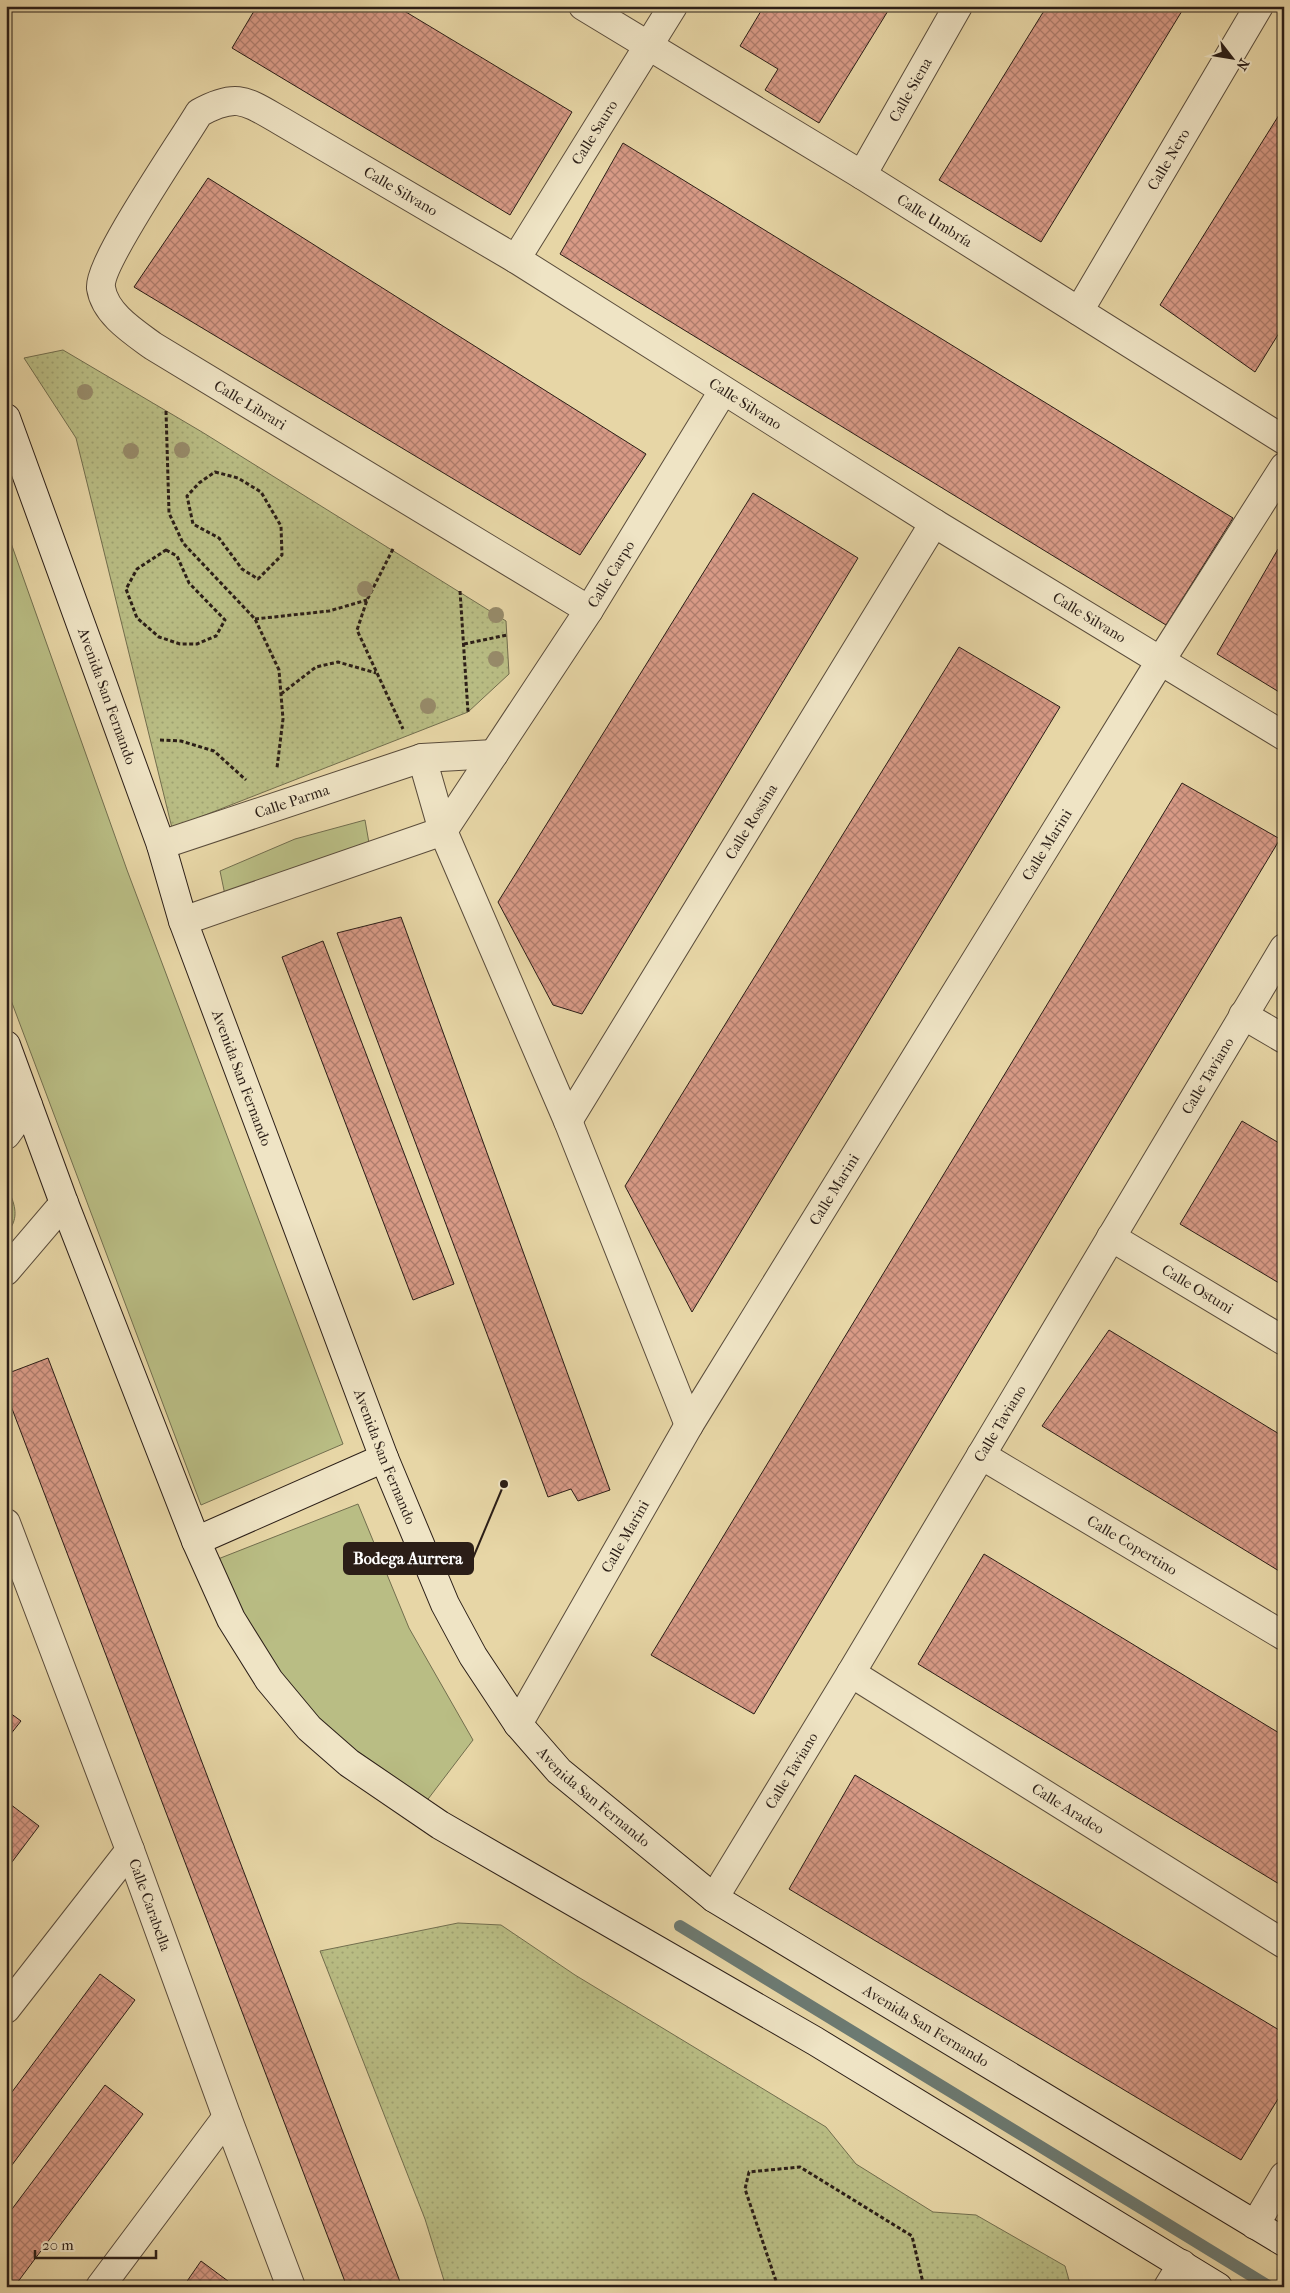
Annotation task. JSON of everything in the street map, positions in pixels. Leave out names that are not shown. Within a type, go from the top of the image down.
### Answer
[{"type":"street","name":"Calle Umbría","points":[[583,6],[862,175],[1284,440]]},
{"type":"street","name":"Calle Sauro","points":[[516,259],[650,46],[673,6]]},
{"type":"street","name":"Calle Siena","points":[[862,175],[958,6]]},
{"type":"street","name":"Calle Nero","points":[[1079,311],[1259,6]]},
{"type":"street","name":"Calle Silvano","points":[[199,114],[220,102],[236,100],[253,105],[516,259],[934,523],[1284,736]]},
{"type":"street","name":"Calle Librari","points":[[199,114],[116,245],[104,270],[101,287],[105,301],[114,313],[124,324],[153,346],[589,610]]},
{"type":"street","name":"Calle Carpo","points":[[443,831],[589,610],[723,391]]},
{"type":"street","name":"Avenida San Fernando","points":[[6,418],[161,845],[183,921],[384,1458],[445,1604],[473,1656],[518,1724],[559,1771],[714,1898],[1284,2242]]},
{"type":"street","name":"Calle Marini","points":[[518,1724],[689,1425],[1161,660],[1284,467]]},
{"type":"street","name":"Calle Rossina","points":[[568,1121],[934,523]]},
{"type":"street","name":"Calle Parma","points":[[161,845],[414,747]]},
{"type":"street","points":[[494,754],[414,747],[443,831],[568,1121],[689,1425]]},
{"type":"street","points":[[183,921],[443,831]]},
{"type":"street","name":"Calle Taviano","points":[[714,1898],[851,1674],[980,1454],[1284,948]]},
{"type":"street","points":[[1243,1015],[1284,1039]]},
{"type":"street","points":[[6,1045],[64,1203],[196,1541],[231,1619],[269,1680],[309,1728],[349,1763],[440,1825],[815,2041],[1218,2287]]},
{"type":"street","points":[[6,1135],[28,1105]]},
{"type":"street","points":[[6,1271],[64,1203]]},
{"type":"street","name":"Calle Ostuni","points":[[1111,1237],[1284,1341]]},
{"type":"street","name":"Calle Copertino","points":[[980,1454],[1284,1636]]},
{"type":"street","points":[[196,1541],[384,1458]]},
{"type":"street","name":"Calle Carabella","points":[[9,1540],[130,1850],[291,2287]]},
{"type":"street","name":"Calle Aradeo","points":[[851,1674],[1284,1944]]},
{"type":"street","points":[[6,2009],[130,1850]]},
{"type":"street","points":[[100,2287],[227,2117]]},
{"type":"street","points":[[1255,2225],[1284,2176]]},
{"type":"street","points":[[1168,2287],[1182,2264]]},
{"type":"path","points":[[166,411],[169,513],[183,543],[255,618],[278,670],[283,720],[276,778]]},
{"type":"path","points":[[215,472],[238,478],[261,492],[281,526],[282,555],[258,579],[242,569],[219,538],[193,524],[187,496],[199,483],[215,472]]},
{"type":"path","points":[[393,549],[367,600],[358,630],[376,672],[414,747]]},
{"type":"path","points":[[166,550],[178,556],[189,583],[225,620],[216,636],[197,644],[180,644],[160,637],[137,618],[126,589],[137,569],[166,550]]},
{"type":"path","points":[[460,591],[468,712]]},
{"type":"path","points":[[255,618],[329,611],[367,600]]},
{"type":"path","points":[[464,644],[507,635]]},
{"type":"path","points":[[281,694],[316,667],[338,662],[376,672]]},
{"type":"path","points":[[158,740],[181,741],[214,752],[248,781]]},
{"type":"path","points":[[778,2287],[745,2189],[749,2172],[800,2167],[912,2236],[924,2287]]},
{"type":"green space","points":[[63,350],[202,432],[506,621],[509,674],[468,712],[172,828],[76,438],[24,358]]},
{"type":"green space","points":[[6,529],[127,870],[343,1444],[201,1505],[6,987]]},
{"type":"green space","points":[[365,820],[369,843],[225,895],[220,871],[295,839]]},
{"type":"green space","points":[[6,1193],[11,1196],[15,1216],[10,1230],[6,1234]]},
{"type":"green space","points":[[358,1504],[409,1628],[473,1740],[422,1807],[326,1739],[248,1635],[218,1559]]},
{"type":"green space","points":[[458,1923],[501,1925],[575,1975],[826,2127],[856,2164],[933,2212],[976,2215],[1065,2266],[1071,2287],[446,2287],[425,2219],[320,1951]]},
{"type":"building","points":[[257,6],[396,6],[572,112],[510,215],[232,48]]},
{"type":"building","points":[[764,6],[891,6],[819,123],[765,90],[778,69],[740,46]]},
{"type":"building","points":[[1047,6],[1185,6],[1041,242],[939,180]]},
{"type":"building","points":[[1284,107],[1284,325],[1255,372],[1160,305]]},
{"type":"building","points":[[623,143],[1233,518],[1166,625],[560,254]]},
{"type":"building","points":[[208,178],[646,454],[580,555],[134,287]]},
{"type":"building","points":[[753,493],[858,558],[582,1014],[553,1005],[498,902]]},
{"type":"building","points":[[1278,549],[1284,552],[1284,695],[1217,654]]},
{"type":"building","points":[[959,647],[1060,707],[692,1312],[625,1186]]},
{"type":"building","points":[[1182,783],[1280,839],[754,1714],[651,1655]]},
{"type":"building","points":[[401,917],[610,1490],[578,1501],[571,1489],[548,1497],[337,933]]},
{"type":"building","points":[[323,941],[454,1284],[413,1300],[282,957]]},
{"type":"building","points":[[1242,1121],[1284,1146],[1284,1286],[1180,1224]]},
{"type":"building","points":[[1109,1330],[1284,1437],[1284,1574],[1042,1426]]},
{"type":"building","points":[[48,1358],[402,2287],[347,2287],[6,1393],[6,1374]]},
{"type":"building","points":[[984,1554],[1284,1736],[1284,1887],[918,1664]]},
{"type":"building","points":[[6,1710],[21,1721],[6,1740]]},
{"type":"building","points":[[855,1775],[1284,2033],[1284,2089],[1241,2160],[789,1889]]},
{"type":"building","points":[[6,1801],[39,1826],[6,1870]]},
{"type":"building","points":[[100,1974],[135,2000],[6,2173],[6,2100]]},
{"type":"building","points":[[105,2085],[143,2114],[14,2287],[6,2287],[6,2217]]},
{"type":"building","points":[[201,2261],[236,2287],[183,2287]]},
{"type":"waterway","points":[[680,1926],[1270,2287]]},
{"type":"place","name":"Bodega Aurrera","points":[[504,1484]]}]
